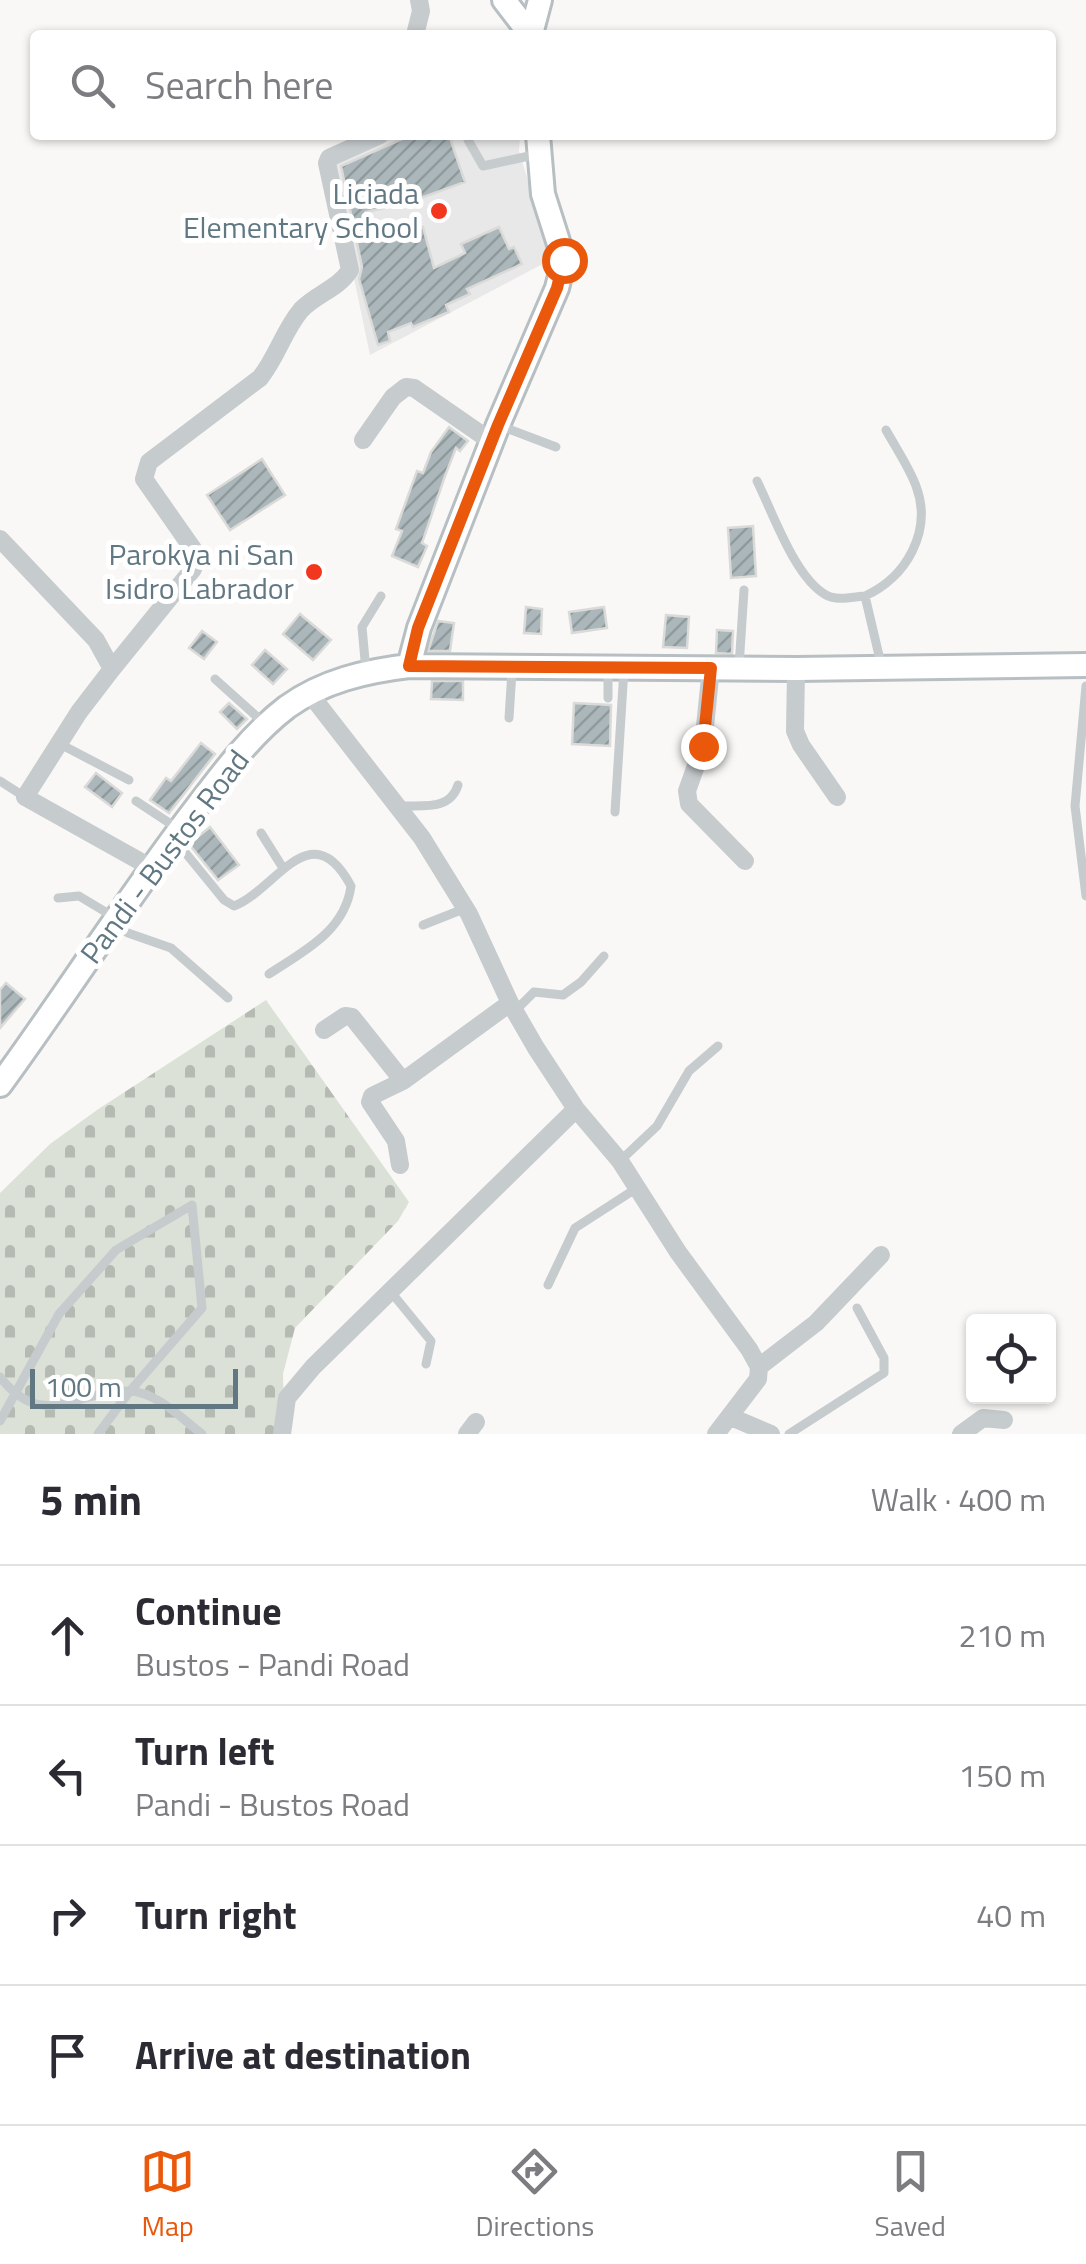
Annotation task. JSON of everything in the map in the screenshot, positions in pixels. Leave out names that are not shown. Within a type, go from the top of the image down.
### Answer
[{"type":"main road","points":[[504,0],[527,30]]},
{"type":"main road","points":[[532,30],[540,0]]},
{"type":"main road","points":[[409,666],[418,628],[557,288],[564,260],[543,194],[538,144]]},
{"type":"main road","name":"Pandi - Bustos Road","points":[[0,1085],[228,766],[288,706],[366,670],[409,666],[796,669],[1086,665]]},
{"type":"street","points":[[417,30],[419,0]]},
{"type":"street","points":[[152,868],[25,797],[78,712],[193,569],[193,549],[144,478],[144,470],[149,462],[260,378],[274,361],[300,312],[350,270],[326,163],[369,140]]},
{"type":"street","points":[[363,440],[393,397],[406,387],[495,433]]},
{"type":"street","points":[[0,539],[96,640],[112,670]]},
{"type":"street","points":[[711,668],[703,746],[687,791],[689,804],[745,861]]},
{"type":"street","points":[[796,669],[795,731],[836,797]]},
{"type":"street","points":[[310,694],[422,838],[466,908],[512,1007],[576,1109],[620,1161],[759,1367],[752,1392],[716,1434]]},
{"type":"street","points":[[400,1165],[396,1142],[370,1102],[372,1096],[403,1081],[512,1007]]},
{"type":"street","points":[[324,1030],[346,1016],[352,1017],[403,1081]]},
{"type":"street","points":[[282,1434],[287,1398],[314,1367],[576,1109]]},
{"type":"street","points":[[759,1367],[816,1323],[880,1255]]},
{"type":"street","points":[[731,1417],[771,1434]]},
{"type":"street","points":[[961,1434],[983,1418],[1004,1420]]},
{"type":"lane","points":[[468,140],[483,166],[538,144]]},
{"type":"lane","points":[[757,481],[811,584],[829,597],[865,596],[885,588],[913,552],[918,538],[918,489],[886,430]]},
{"type":"lane","points":[[495,433],[556,447]]},
{"type":"lane","points":[[739,668],[744,590]]},
{"type":"lane","points":[[366,670],[362,628],[381,596]]},
{"type":"lane","points":[[865,596],[881,667]]},
{"type":"lane","points":[[509,718],[513,666]]},
{"type":"lane","points":[[608,698],[616,666]]},
{"type":"lane","points":[[616,666],[616,812]]},
{"type":"lane","points":[[214,679],[267,726]]},
{"type":"lane","points":[[1086,686],[1076,806],[1086,896]]},
{"type":"lane","points":[[60,744],[129,780]]},
{"type":"lane","points":[[0,781],[25,797]]},
{"type":"lane","points":[[396,806],[442,804],[455,796],[458,785]]},
{"type":"lane","points":[[136,800],[176,834],[224,900],[234,906],[246,902],[302,855],[316,854],[344,872],[352,886],[343,916],[331,931],[269,974]]},
{"type":"lane","points":[[261,833],[283,868]]},
{"type":"lane","points":[[58,898],[86,898],[128,933],[172,948],[228,998]]},
{"type":"lane","points":[[423,924],[466,908]]},
{"type":"lane","points":[[512,1007],[534,992],[563,995],[604,956]]},
{"type":"lane","points":[[620,1161],[657,1126],[689,1072],[718,1046]]},
{"type":"lane","points":[[548,1285],[575,1228],[638,1188]]},
{"type":"lane","points":[[0,1421],[60,1314],[116,1250],[192,1205],[202,1308],[98,1434]]},
{"type":"lane","points":[[391,1292],[430,1341],[426,1364]]},
{"type":"lane","points":[[789,1434],[884,1373],[884,1358],[857,1308]]},
{"type":"lane","points":[[0,1378],[15,1396],[30,1404],[46,1406],[130,1391],[158,1400],[202,1434]]},
{"type":"shaded area","name":"Liciada Elementary School","points":[[384,140],[520,140],[519,151],[552,259],[370,355],[330,163]]},
{"type":"green space","points":[[266,1000],[409,1202],[398,1221],[295,1328],[283,1374],[285,1434],[0,1434],[0,1193],[50,1144]]},
{"type":"building","points":[[400,140],[451,140],[465,182],[407,203],[366,212],[373,241],[423,227],[434,268],[465,253],[461,244],[499,227],[509,249],[514,247],[522,264],[467,289],[470,294],[446,305],[449,312],[413,327],[411,323],[388,332],[390,341],[378,345],[359,279],[362,267],[341,166]]},
{"type":"building","points":[[449,427],[468,441],[460,451],[456,448],[422,543],[427,546],[418,567],[392,556],[402,531],[396,529],[417,471],[423,473],[431,452]]},
{"type":"building","points":[[262,459],[285,495],[230,530],[207,495]]},
{"type":"building","points":[[753,526],[756,576],[731,578],[728,528]]},
{"type":"building","points":[[526,607],[542,609],[541,634],[524,633]]},
{"type":"building","points":[[604,607],[607,628],[572,633],[569,612]]},
{"type":"building","points":[[300,614],[331,640],[313,660],[283,634]]},
{"type":"building","points":[[666,615],[689,617],[687,648],[663,647]]},
{"type":"building","points":[[438,621],[454,623],[450,651],[428,651]]},
{"type":"building","points":[[717,630],[733,631],[732,654],[716,653]]},
{"type":"building","points":[[202,631],[217,642],[204,659],[189,648]]},
{"type":"building","points":[[265,650],[287,669],[273,684],[252,665]]},
{"type":"building","points":[[432,681],[463,681],[463,700],[431,699]]},
{"type":"building","points":[[229,703],[247,719],[237,729],[220,712]]},
{"type":"building","points":[[574,703],[611,705],[610,746],[572,744]]},
{"type":"building","points":[[201,743],[215,754],[169,813],[150,800]]},
{"type":"building","points":[[96,773],[122,793],[112,807],[85,787]]},
{"type":"building","points":[[210,827],[239,865],[218,880],[189,844]]},
{"type":"building","points":[[6,983],[25,999],[0,1028],[0,990]]},
{"type":"place","name":"Liciada Elementary School","points":[[439,211]]},
{"type":"place","name":"Parokya ni San Isidro Labrador","points":[[314,572]]},
{"type":"route","points":[[564,260],[557,288],[418,628],[409,666],[711,668],[703,746]]}]
